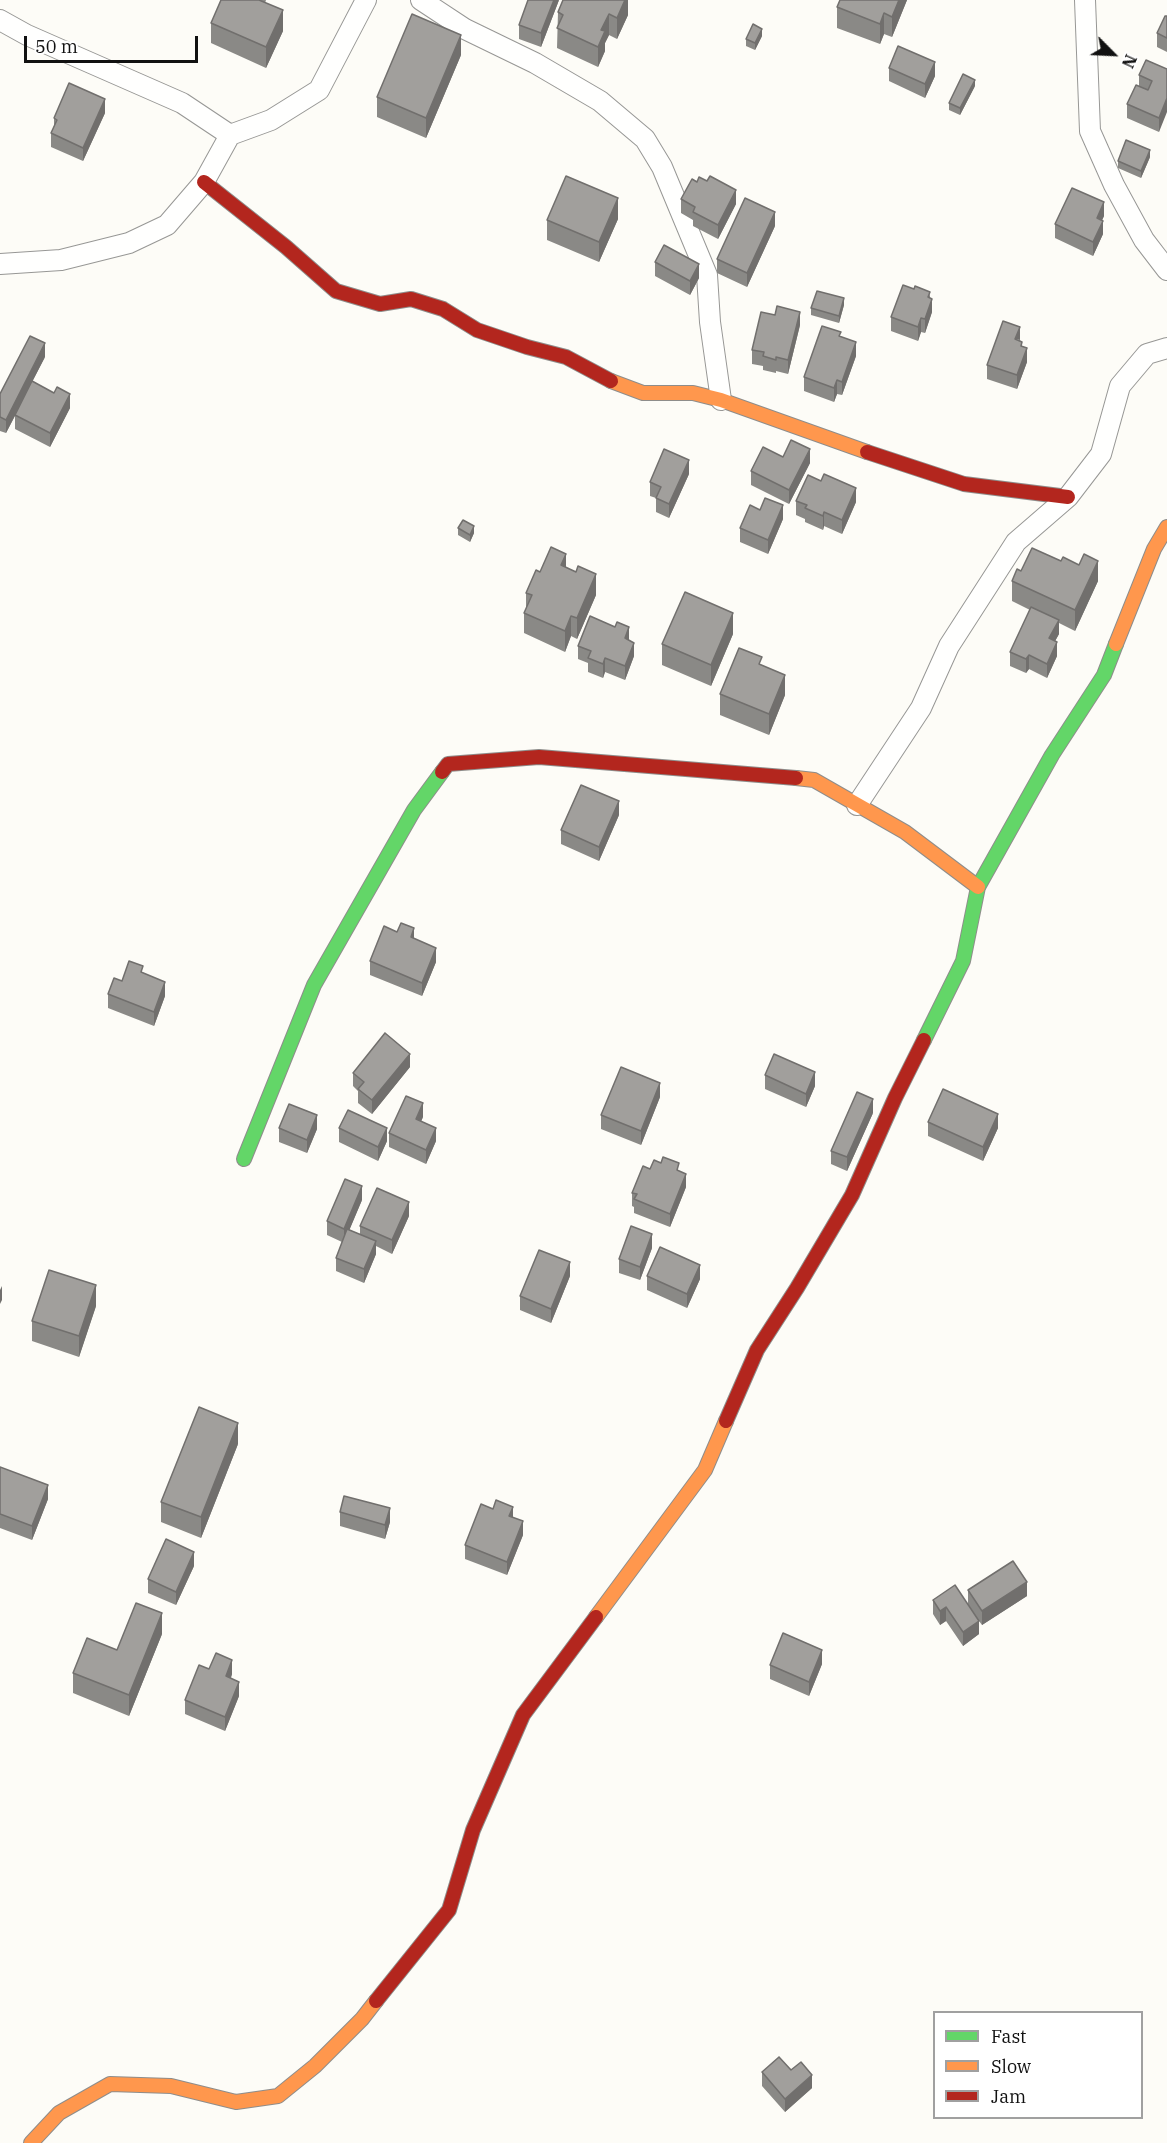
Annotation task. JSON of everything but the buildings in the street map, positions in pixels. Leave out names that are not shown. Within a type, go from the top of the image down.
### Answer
[{"type":"street","points":[[0,264],[61,260],[129,243],[167,225],[204,182],[230,135],[271,120],[319,90],[366,0]]},
{"type":"street","points":[[421,0],[465,29],[535,63],[600,101],[645,139],[662,167],[707,274],[710,322],[721,400]]},
{"type":"street","points":[[1085,0],[1090,131],[1114,185],[1144,240],[1167,270]]},
{"type":"street","points":[[0,21],[182,103],[230,135]]},
{"type":"street","points":[[204,182],[286,247],[336,291],[380,304],[411,299],[443,309],[477,330],[526,347],[566,357],[603,378],[643,393],[693,393],[721,400],[964,484],[1068,497]]},
{"type":"street","points":[[857,805],[921,708],[949,646],[1016,542],[1068,497],[1101,454],[1120,386],[1148,354],[1167,348]]},
{"type":"street","points":[[31,2143],[59,2113],[110,2084],[171,2086],[236,2102],[278,2096],[315,2066],[362,2019],[449,1910],[473,1830],[523,1715],[705,1470],[757,1350],[852,1195],[895,1098],[963,961],[978,887],[1052,755],[1104,675],[1154,549],[1167,527]]},
{"type":"street","points":[[244,1159],[315,985],[414,810],[448,765],[539,757],[814,780],[905,832],[978,887]]},
{"type":"traffic: fast","points":[[924,1040],[963,961],[978,887],[1052,755],[1104,675],[1116,644]]},
{"type":"traffic: fast","points":[[244,1159],[314,985],[414,810],[442,772]]},
{"type":"traffic: slow","points":[[611,381],[643,393],[693,393],[721,400],[867,452]]},
{"type":"traffic: slow","points":[[1116,644],[1154,549],[1167,527]]},
{"type":"traffic: slow","points":[[796,778],[814,780],[905,832],[978,887]]},
{"type":"traffic: slow","points":[[596,1617],[705,1470],[726,1421]]},
{"type":"traffic: slow","points":[[31,2143],[59,2113],[110,2084],[171,2086],[236,2102],[278,2096],[315,2066],[362,2019],[376,2001]]},
{"type":"traffic: jam","points":[[204,182],[286,247],[336,291],[380,304],[411,299],[443,309],[477,330],[566,357],[611,381]]},
{"type":"traffic: jam","points":[[867,452],[964,484],[1068,497]]},
{"type":"traffic: jam","points":[[442,772],[448,764],[539,757],[796,778]]},
{"type":"traffic: jam","points":[[726,1421],[757,1350],[852,1195],[895,1098],[924,1040]]},
{"type":"traffic: jam","points":[[376,2001],[449,1910],[473,1830],[523,1715],[596,1617]]}]
